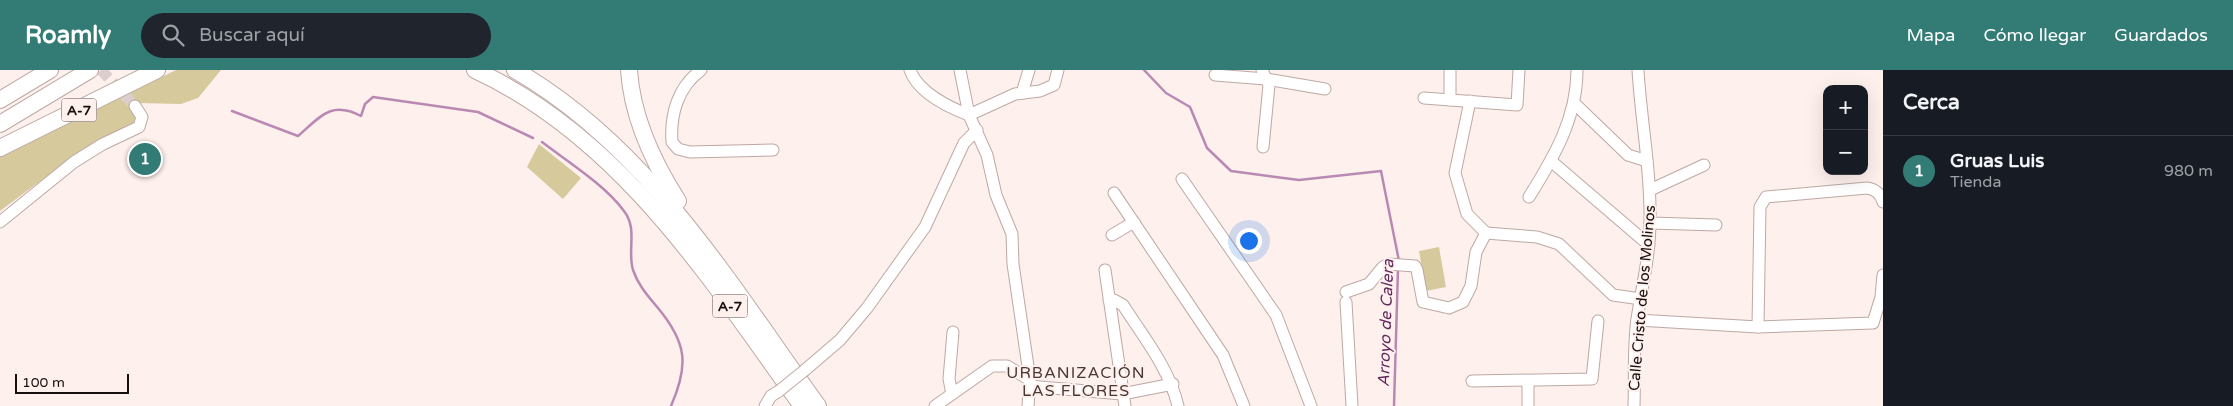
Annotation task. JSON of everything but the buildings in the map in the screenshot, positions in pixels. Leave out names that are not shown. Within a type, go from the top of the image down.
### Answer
[{"type":"highway","points":[[0,100],[50,70]]},
{"type":"highway","points":[[0,124],[90,70]]},
{"type":"highway","name":"A-7","points":[[0,148],[157,70]]},
{"type":"highway","name":"A-7","points":[[475,70],[521,95],[565,127],[620,172],[654,209],[723,296],[802,406]]},
{"type":"highway","name":"A-7","points":[[515,70],[554,95],[603,133],[641,171],[700,244],[818,406]]},
{"type":"highway","points":[[629,70],[648,146],[667,184],[691,222],[700,244]]},
{"type":"street","points":[[701,70],[682,90],[674,108],[672,142],[678,149],[690,152],[773,150]]},
{"type":"street","points":[[910,70],[913,77],[943,105],[969,116],[1014,94],[1040,91],[1054,85],[1058,70]]},
{"type":"street","points":[[960,70],[969,116],[987,155],[996,195],[1012,234],[1013,264],[1030,383],[1028,406]]},
{"type":"street","points":[[1022,93],[1029,70]]},
{"type":"street","points":[[1450,70],[1450,100]]},
{"type":"street","points":[[1424,98],[1517,105],[1519,70]]},
{"type":"street","points":[[1529,197],[1558,150],[1577,91],[1577,70]]},
{"type":"street","name":"Calle Cristo de los Molinos","points":[[1634,406],[1637,320],[1647,275],[1650,223],[1650,190],[1638,70]]},
{"type":"street","points":[[1263,147],[1269,85],[1264,74]]},
{"type":"street","points":[[1215,75],[1264,74],[1325,89]]},
{"type":"street","points":[[1470,101],[1455,173],[1467,214],[1486,233],[1536,237],[1559,244],[1613,295],[1641,299]]},
{"type":"street","points":[[1574,103],[1628,155],[1647,161]]},
{"type":"street","points":[[0,222],[74,162],[103,144],[139,127],[142,117],[135,106]]},
{"type":"street","points":[[765,406],[771,396],[840,340],[867,308],[925,227],[964,143],[977,130]]},
{"type":"street","points":[[1551,161],[1649,245]]},
{"type":"street","points":[[1650,190],[1704,165]]},
{"type":"street","points":[[1182,179],[1276,315],[1311,406]]},
{"type":"street","points":[[1758,327],[1760,207],[1766,197],[1872,188],[1881,195],[1883,202]]},
{"type":"street","points":[[1114,193],[1223,355],[1244,406]]},
{"type":"street","points":[[1112,235],[1134,222]]},
{"type":"street","points":[[1650,223],[1716,225]]},
{"type":"street","points":[[1352,406],[1346,297],[1369,284],[1383,267],[1388,264],[1410,265],[1415,266],[1417,270],[1423,302],[1449,308],[1457,306],[1468,295],[1476,252],[1486,233]]},
{"type":"street","points":[[1105,270],[1125,406]]},
{"type":"street","points":[[1637,320],[1758,327],[1873,323],[1881,297],[1883,275]]},
{"type":"street","points":[[1109,300],[1114,300],[1123,305],[1173,384],[1178,406]]},
{"type":"street","points":[[1472,381],[1528,382],[1592,379],[1598,321]]},
{"type":"street","points":[[952,394],[948,379],[953,332]]},
{"type":"street","points":[[935,406],[992,366],[998,365],[1007,366],[1030,383],[1122,394],[1173,384]]},
{"type":"street","points":[[1528,382],[1528,406]]},
{"type":"shaded area","points":[[176,70],[221,70],[198,98],[181,104],[137,103],[132,109],[136,118],[133,123],[83,149],[0,211],[0,157]]},
{"type":"shaded area","points":[[539,144],[581,178],[563,199],[527,167]]},
{"type":"shaded area","points":[[1439,247],[1446,287],[1426,291],[1419,251]]},
{"type":"waterway","name":"Arroyo de Calera","points":[[1144,70],[1166,93],[1190,107],[1207,148],[1231,171],[1299,180],[1381,171],[1399,261]]},
{"type":"waterway","points":[[232,111],[298,136],[320,117],[334,110],[351,111],[361,116],[365,104],[373,97],[478,112],[533,138]]},
{"type":"waterway","points":[[542,142],[597,183],[616,201],[628,218],[631,232],[631,262],[635,275],[668,321],[680,344],[682,355],[681,378],[671,406]]},
{"type":"waterway","name":"Arroyo de Calera","points":[[1394,406],[1398,269]]},
{"type":"tunnel","points":[[101,70],[135,106]]},
{"type":"place","name":"Gruas Luis","points":[[145,159]]},
{"type":"district","name":"URBANIZACIÓN LAS FLORES","points":[[1076,381]]}]
